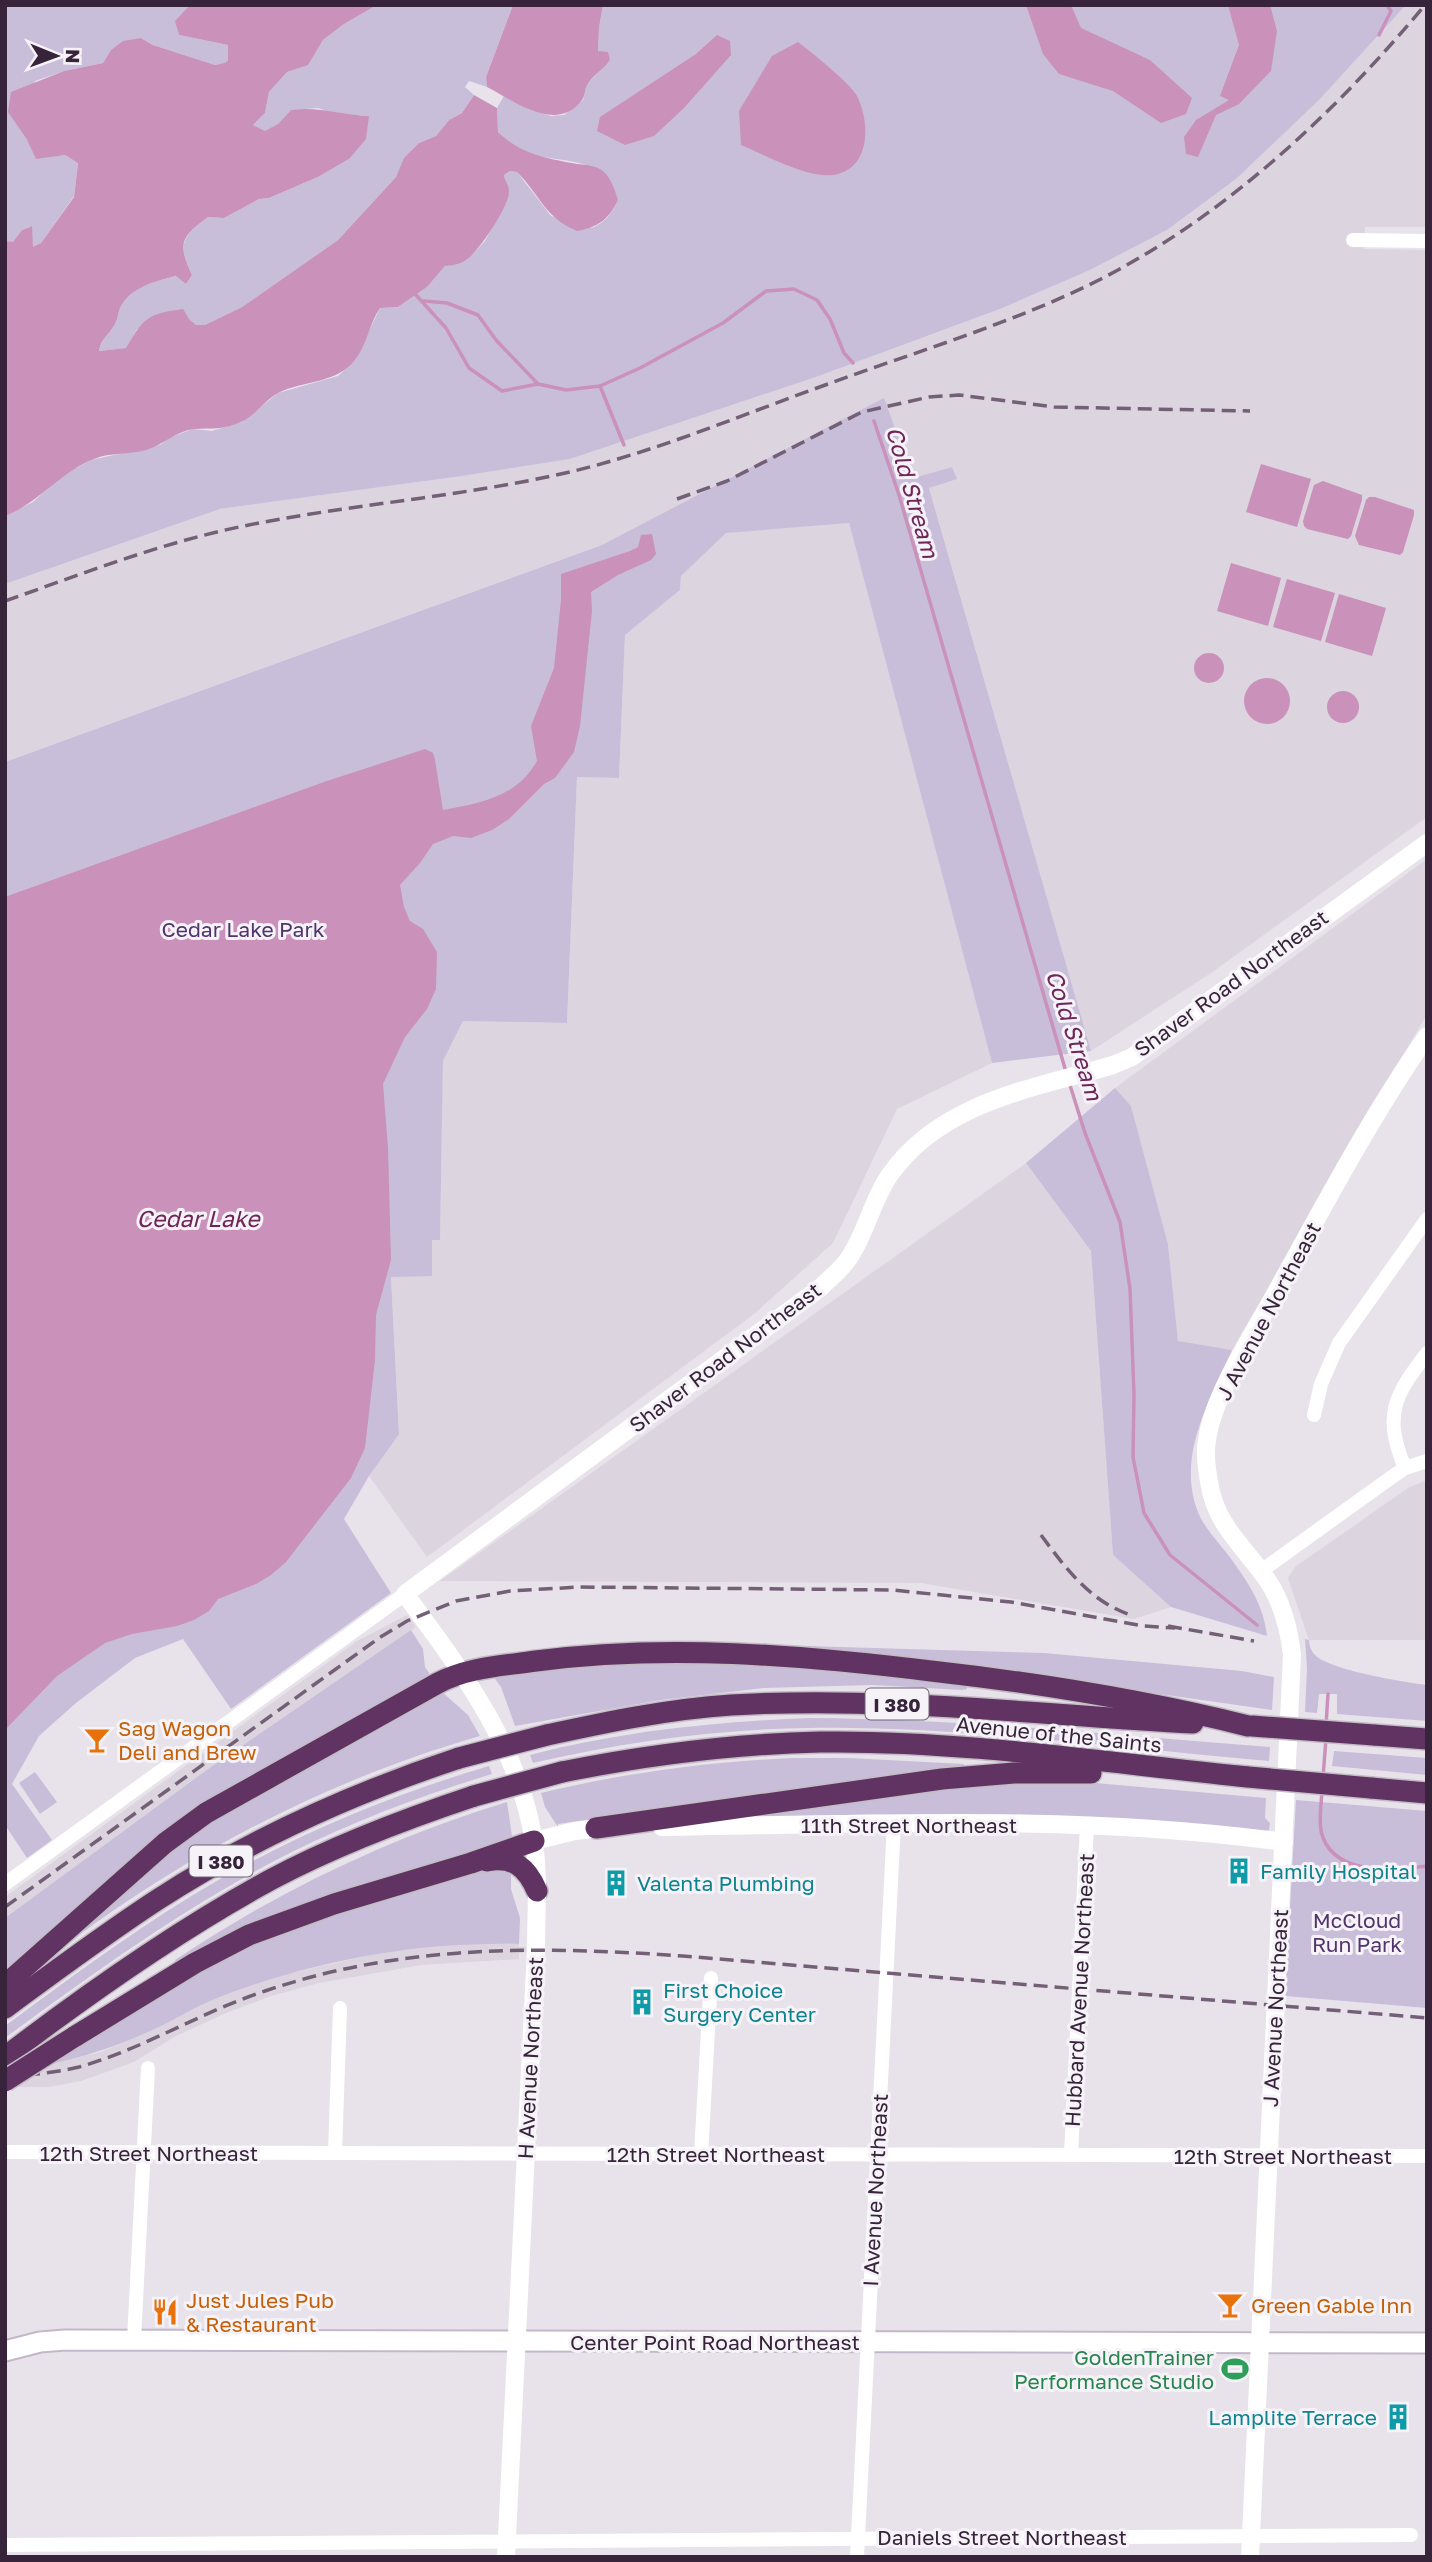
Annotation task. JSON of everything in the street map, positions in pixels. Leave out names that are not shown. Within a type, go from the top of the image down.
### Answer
[{"type":"highway","points":[[5,1985],[165,1843],[206,1813],[461,1672],[626,1652],[708,1653],[809,1659],[884,1665],[1084,1691],[1250,1726]]},
{"type":"highway","name":"Avenue of the Saints","points":[[5,2008],[158,1899],[246,1848],[347,1800],[460,1758],[547,1735],[674,1711],[727,1705],[820,1702],[878,1703],[1427,1739]]},
{"type":"highway","name":"Avenue of the Saints","points":[[5,2057],[182,1931],[274,1878],[364,1836],[474,1796],[562,1772],[705,1749],[822,1742],[939,1747],[1427,1793]]},
{"type":"highway","points":[[596,1828],[845,1791],[977,1775],[1184,1771]]},
{"type":"highway","points":[[5,2081],[171,1976],[249,1936],[334,1904],[534,1841]]},
{"type":"highway","points":[[471,1863],[502,1858],[515,1862],[527,1873],[537,1891]]},
{"type":"main road","name":"Center Point Road Northeast","points":[[5,2351],[40,2342],[134,2340],[1427,2343]]},
{"type":"street","points":[[1353,240],[1427,241]]},
{"type":"street","name":"Shaver Road Northeast","points":[[5,1884],[820,1288],[849,1259],[888,1178],[912,1148],[939,1125],[967,1110],[1112,1065],[1141,1051],[1427,842]]},
{"type":"street","name":"J Avenue Northeast","points":[[1250,2557],[1292,1655],[1286,1615],[1273,1588],[1233,1539],[1219,1517],[1210,1490],[1206,1464],[1207,1440],[1232,1371],[1318,1216],[1409,1061],[1427,1036]]},
{"type":"street","points":[[1314,1415],[1321,1384],[1339,1343],[1427,1219]]},
{"type":"street","points":[[1405,1468],[1396,1448],[1394,1406],[1405,1382],[1427,1353]]},
{"type":"street","points":[[1261,1571],[1405,1468],[1427,1461]]},
{"type":"street","name":"H Avenue Northeast","points":[[405,1594],[488,1712],[522,1791],[534,1841],[537,1891],[507,2549]]},
{"type":"street","name":"11th Street Northeast","points":[[534,1841],[596,1828],[894,1823],[1087,1825],[1176,1829],[1284,1842]]},
{"type":"street","name":"I Avenue Northeast","points":[[857,2557],[894,1823]]},
{"type":"street","name":"Hubbard Avenue Northeast","points":[[1071,2155],[1087,1825]]},
{"type":"street","points":[[701,2154],[711,1978]]},
{"type":"street","points":[[335,2153],[340,2008]]},
{"type":"street","points":[[134,2340],[148,2068]]},
{"type":"street","name":"12th Street Northeast","points":[[5,2152],[1427,2156]]},
{"type":"street","name":"Daniels Street Northeast","points":[[5,2545],[507,2549],[858,2539],[1411,2535]]},
{"type":"shaded area","points":[[1406,5],[1427,5],[1427,227],[1365,227],[1364,249],[1427,250],[1427,817],[1214,971],[1091,1051],[929,487],[956,479],[952,467],[913,478],[661,516],[602,545],[5,762],[5,584],[220,509],[570,459],[816,377],[1000,309],[1090,270],[1167,230],[1236,179],[1319,100]]},
{"type":"shaded area","points":[[849,523],[992,1063],[897,1109],[833,1243],[754,1314],[427,1557],[369,1476],[399,1433],[391,1277],[432,1240],[440,1239],[443,1061],[463,1021],[567,1023],[577,777],[619,778],[625,635],[680,590],[681,576],[727,532]]},
{"type":"shaded area","points":[[1427,859],[1427,1014],[1232,1350],[1178,1342],[1168,1244],[1131,1106],[1115,1088]]},
{"type":"shaded area","points":[[1026,1163],[1091,1251],[1113,1555],[1171,1607],[1134,1619],[921,1583],[440,1581]]},
{"type":"shaded area","points":[[1427,1480],[1427,1640],[1309,1640],[1288,1578],[1295,1567],[1408,1488]]},
{"type":"shaded area","points":[[407,1615],[416,1627],[208,1769],[5,1918],[5,1897],[357,1641]]},
{"type":"shaded area","points":[[475,1943],[519,1944],[519,1947],[526,1947],[526,1952],[519,1953],[519,1959],[421,1965],[319,1983],[271,1996],[226,2013],[176,2036],[134,2062],[81,2081],[48,2087],[10,2087],[45,2065],[101,2052],[220,1996],[287,1974],[384,1952]]},
{"type":"green space","points":[[5,5],[190,5],[176,21],[179,35],[228,45],[228,60],[225,64],[215,65],[153,45],[141,38],[111,50],[103,63],[64,71],[35,81],[26,138],[36,158],[65,155],[78,162],[74,196],[41,243],[33,248],[31,226],[22,230],[13,243],[5,241]]},
{"type":"green space","points":[[377,5],[513,5],[486,77],[487,87],[469,81],[465,87],[474,95],[462,113],[449,120],[436,136],[419,143],[405,158],[396,177],[338,240],[242,307],[205,325],[196,325],[189,319],[137,329],[126,348],[99,351],[130,294],[144,286],[177,276],[186,284],[192,275],[185,255],[185,242],[192,230],[208,217],[224,218],[259,199],[269,198],[318,177],[349,159],[369,116],[331,113],[318,108],[291,110],[278,124],[265,132],[253,125],[265,113],[269,92],[287,72],[308,64],[323,40]]},
{"type":"green space","points":[[603,5],[1406,5],[1319,100],[1236,179],[1167,230],[1090,270],[1000,309],[816,377],[570,459],[220,509],[5,584],[5,516],[33,502],[61,476],[91,460],[160,445],[171,437],[193,429],[212,431],[242,422],[278,393],[338,376],[355,360],[380,308],[398,307],[427,287],[445,266],[470,257],[485,241],[506,202],[509,191],[504,175],[510,171],[517,172],[551,216],[592,228],[605,220],[618,200],[611,184],[601,173],[577,162],[534,155],[513,146],[498,132],[497,108],[504,96],[532,110],[551,116],[564,115],[583,100],[587,84],[610,60],[598,52]]},
{"type":"green space","name":"Cedar Lake Park","points":[[884,398],[913,478],[952,467],[957,479],[929,488],[1091,1051],[992,1063],[849,523],[726,533],[681,576],[680,590],[625,635],[619,778],[577,777],[567,1023],[463,1021],[443,1061],[440,1240],[432,1240],[432,1276],[391,1277],[399,1434],[369,1476],[344,1519],[391,1593],[231,1709],[183,1639],[135,1658],[76,1703],[39,1736],[12,1784],[52,1840],[27,1858],[5,1825],[5,762],[602,545]]},
{"type":"green space","points":[[1115,1088],[1131,1106],[1168,1244],[1178,1341],[1232,1350],[1198,1429],[1193,1449],[1192,1491],[1204,1524],[1255,1596],[1263,1615],[1267,1636],[1171,1607],[1113,1555],[1091,1251],[1026,1163]]},
{"type":"green space","points":[[411,1630],[423,1649],[425,1667],[431,1676],[284,1759],[5,1975],[5,1918],[208,1769]]},
{"type":"green space","points":[[1305,1639],[1309,1640],[1315,1655],[1335,1666],[1427,1685],[1427,1721],[1337,1714],[1337,1694],[1319,1694],[1317,1713],[1305,1712]]},
{"type":"green space","points":[[807,1646],[1044,1653],[1242,1671],[1274,1677],[1272,1710],[1019,1674],[807,1651]]},
{"type":"green space","points":[[583,1661],[796,1665],[967,1684],[967,1689],[872,1685],[764,1688],[661,1700],[515,1726],[501,1687],[493,1676]]},
{"type":"green space","points":[[441,1691],[468,1715],[480,1736],[372,1773],[268,1819],[169,1874],[75,1938],[71,1936],[126,1886],[213,1817]]},
{"type":"green space","points":[[809,1718],[982,1724],[1270,1747],[1269,1761],[982,1734],[867,1728],[775,1729],[705,1734],[636,1743],[533,1763],[530,1755],[669,1729]]},
{"type":"green space","points":[[1334,1751],[1427,1758],[1427,1775],[1332,1766]]},
{"type":"green space","points":[[792,1758],[964,1764],[964,1769],[611,1816],[558,1824],[558,1827],[545,1807],[541,1793],[666,1770]]},
{"type":"green space","points":[[489,1766],[492,1774],[364,1819],[252,1873],[179,1916],[5,2038],[5,2026],[84,1968],[137,1931],[252,1861],[351,1815]]},
{"type":"green space","points":[[35,1772],[57,1802],[40,1814],[19,1783]]},
{"type":"green space","points":[[993,1781],[1073,1781],[1266,1798],[1265,1818],[1270,1823],[1269,1830],[1263,1832],[747,1820],[745,1813]]},
{"type":"green space","name":"McCloud Run Park","points":[[1296,1800],[1427,1811],[1427,2008],[1285,1996]]},
{"type":"green space","points":[[507,1802],[513,1843],[178,1964],[175,1960],[254,1911],[335,1869],[420,1832]]},
{"type":"green space","points":[[495,1867],[511,1873],[511,1889],[520,1918],[519,1944],[406,1950],[295,1972],[214,1999],[118,2044],[45,2065],[130,2010],[240,1949],[325,1916]]},
{"type":"water","points":[[190,5],[377,5],[323,40],[308,65],[287,72],[269,92],[265,113],[253,125],[265,131],[278,124],[291,110],[301,109],[369,116],[366,139],[349,159],[318,177],[269,198],[259,199],[224,218],[208,217],[199,224],[184,242],[184,255],[192,275],[186,284],[176,276],[144,286],[130,295],[120,308],[116,322],[103,340],[99,351],[126,348],[143,323],[154,315],[183,309],[196,325],[205,325],[242,307],[338,240],[396,177],[404,158],[419,143],[436,136],[449,120],[462,113],[474,95],[497,108],[498,132],[507,140],[525,151],[600,169],[606,174],[618,200],[602,221],[577,231],[550,213],[517,172],[510,171],[504,175],[509,191],[505,206],[475,252],[461,263],[445,266],[427,287],[398,307],[380,308],[359,354],[347,368],[329,378],[278,393],[251,416],[235,425],[187,430],[146,450],[94,459],[5,516],[5,241],[13,242],[22,230],[32,226],[33,247],[41,243],[74,197],[78,163],[65,155],[36,159],[26,138],[8,112],[11,92],[64,71],[103,63],[111,50],[123,41],[141,38],[153,45],[215,65],[225,63],[228,60],[228,45],[179,35],[175,21]]},
{"type":"water","points":[[513,5],[603,5],[598,51],[608,52],[610,60],[589,82],[584,97],[572,110],[548,115],[535,112],[487,87],[486,77]]},
{"type":"water","points":[[1026,5],[1071,5],[1081,28],[1150,60],[1192,98],[1186,114],[1161,123],[1113,91],[1059,74],[1043,54]]},
{"type":"water","points":[[1228,5],[1270,5],[1277,31],[1271,71],[1239,104],[1216,115],[1198,157],[1186,154],[1184,137],[1196,120],[1229,100],[1220,96],[1239,45]]},
{"type":"water","points":[[717,35],[730,41],[731,55],[684,108],[654,136],[625,145],[597,131],[600,117],[696,54]]},
{"type":"water","points":[[798,42],[847,84],[862,107],[865,132],[861,155],[845,171],[833,175],[811,173],[786,165],[741,145],[739,111],[772,56]]},
{"type":"water","points":[[1261,464],[1311,479],[1297,527],[1246,512]]},
{"type":"water","points":[[1323,481],[1362,495],[1348,539],[1304,526],[1303,521],[1314,485]]},
{"type":"water","points":[[1369,497],[1414,510],[1400,555],[1359,545],[1355,536]]},
{"type":"water","name":"Cedar Lake","points":[[652,534],[656,554],[651,560],[618,575],[591,592],[592,611],[580,726],[574,752],[555,778],[544,784],[509,819],[492,830],[471,838],[453,836],[433,844],[400,885],[410,921],[423,929],[437,952],[436,989],[427,1009],[405,1037],[383,1084],[388,1147],[391,1260],[376,1315],[375,1360],[365,1448],[351,1478],[286,1562],[271,1575],[218,1599],[209,1611],[194,1620],[105,1643],[57,1676],[5,1730],[5,897],[324,782],[425,749],[433,753],[443,810],[484,801],[508,790],[529,773],[537,761],[531,726],[554,668],[561,574],[630,551],[638,547],[641,535]]},
{"type":"water","points":[[1231,563],[1281,578],[1268,626],[1217,611]]},
{"type":"water","points":[[1287,579],[1335,593],[1321,641],[1273,627]]},
{"type":"water","points":[[1339,594],[1386,608],[1372,656],[1325,642]]},
{"type":"water","points":[[1209,653],[1219,658],[1224,668],[1219,678],[1209,683],[1199,678],[1194,668],[1199,658]]},
{"type":"water","points":[[1267,678],[1284,684],[1290,701],[1284,718],[1267,724],[1250,718],[1244,701],[1250,684]]},
{"type":"water","points":[[1343,691],[1354,696],[1359,707],[1354,718],[1343,723],[1332,718],[1327,707],[1332,696]]},
{"type":"waterway","points":[[1379,35],[1391,11],[1388,7]]},
{"type":"waterway","name":"Cold Stream","points":[[416,295],[446,328],[469,368],[502,391],[538,384],[566,390],[600,386],[640,368],[723,323],[766,291],[794,289],[817,300],[830,319],[844,353],[853,363]]},
{"type":"waterway","points":[[424,301],[447,303],[478,315],[496,340],[538,384]]},
{"type":"waterway","points":[[600,386],[624,445]]},
{"type":"waterway","name":"Cold Stream","points":[[874,421],[899,495],[1066,1072]]},
{"type":"waterway","name":"Cold Stream","points":[[1069,1082],[1085,1133],[1120,1222],[1130,1289],[1134,1394],[1133,1457],[1144,1513],[1170,1555],[1257,1625]]},
{"type":"waterway","name":"Cold Stream","points":[[1326,1725],[1328,1694]]},
{"type":"waterway","name":"Cold Stream","points":[[1323,1777],[1326,1739]]},
{"type":"waterway","name":"Cold Stream","points":[[1322,1792],[1321,1831],[1327,1846],[1337,1856],[1350,1863],[1381,1869],[1427,1866]]},
{"type":"railway","points":[[5,601],[92,570],[209,534],[280,519],[533,480],[638,453],[966,335],[1069,295],[1147,253],[1235,192],[1316,122],[1425,5]]},
{"type":"railway","points":[[677,499],[727,481],[862,412],[929,397],[959,395],[1054,407],[1250,411]]},
{"type":"railway","points":[[1041,1535],[1081,1584],[1105,1603],[1134,1616]]},
{"type":"railway","points":[[5,1907],[379,1638],[407,1621],[456,1601],[510,1591],[580,1587],[892,1590],[1011,1602],[1143,1626],[1175,1628]]},
{"type":"railway","points":[[1168,1626],[1254,1641]]},
{"type":"railway","points":[[5,2076],[79,2067],[149,2041],[241,2000],[317,1976],[368,1964],[472,1952],[577,1951],[683,1956],[1427,2018]]},
{"type":"place","name":"Sag Wagon Deli and Brew","points":[[97,1740]]},
{"type":"place","name":"Family Hospital","points":[[1239,1871]]},
{"type":"place","name":"Valenta Plumbing","points":[[616,1883]]},
{"type":"place","name":"First Choice Surgery Center","points":[[642,2002]]},
{"type":"place","name":"Green Gable Inn","points":[[1230,2305]]},
{"type":"place","name":"Just Jules Pub & Restaurant","points":[[165,2312]]},
{"type":"place","name":"GoldenTrainer Performance Studio","points":[[1235,2369]]},
{"type":"place","name":"Lamplite Terrace","points":[[1398,2417]]}]
